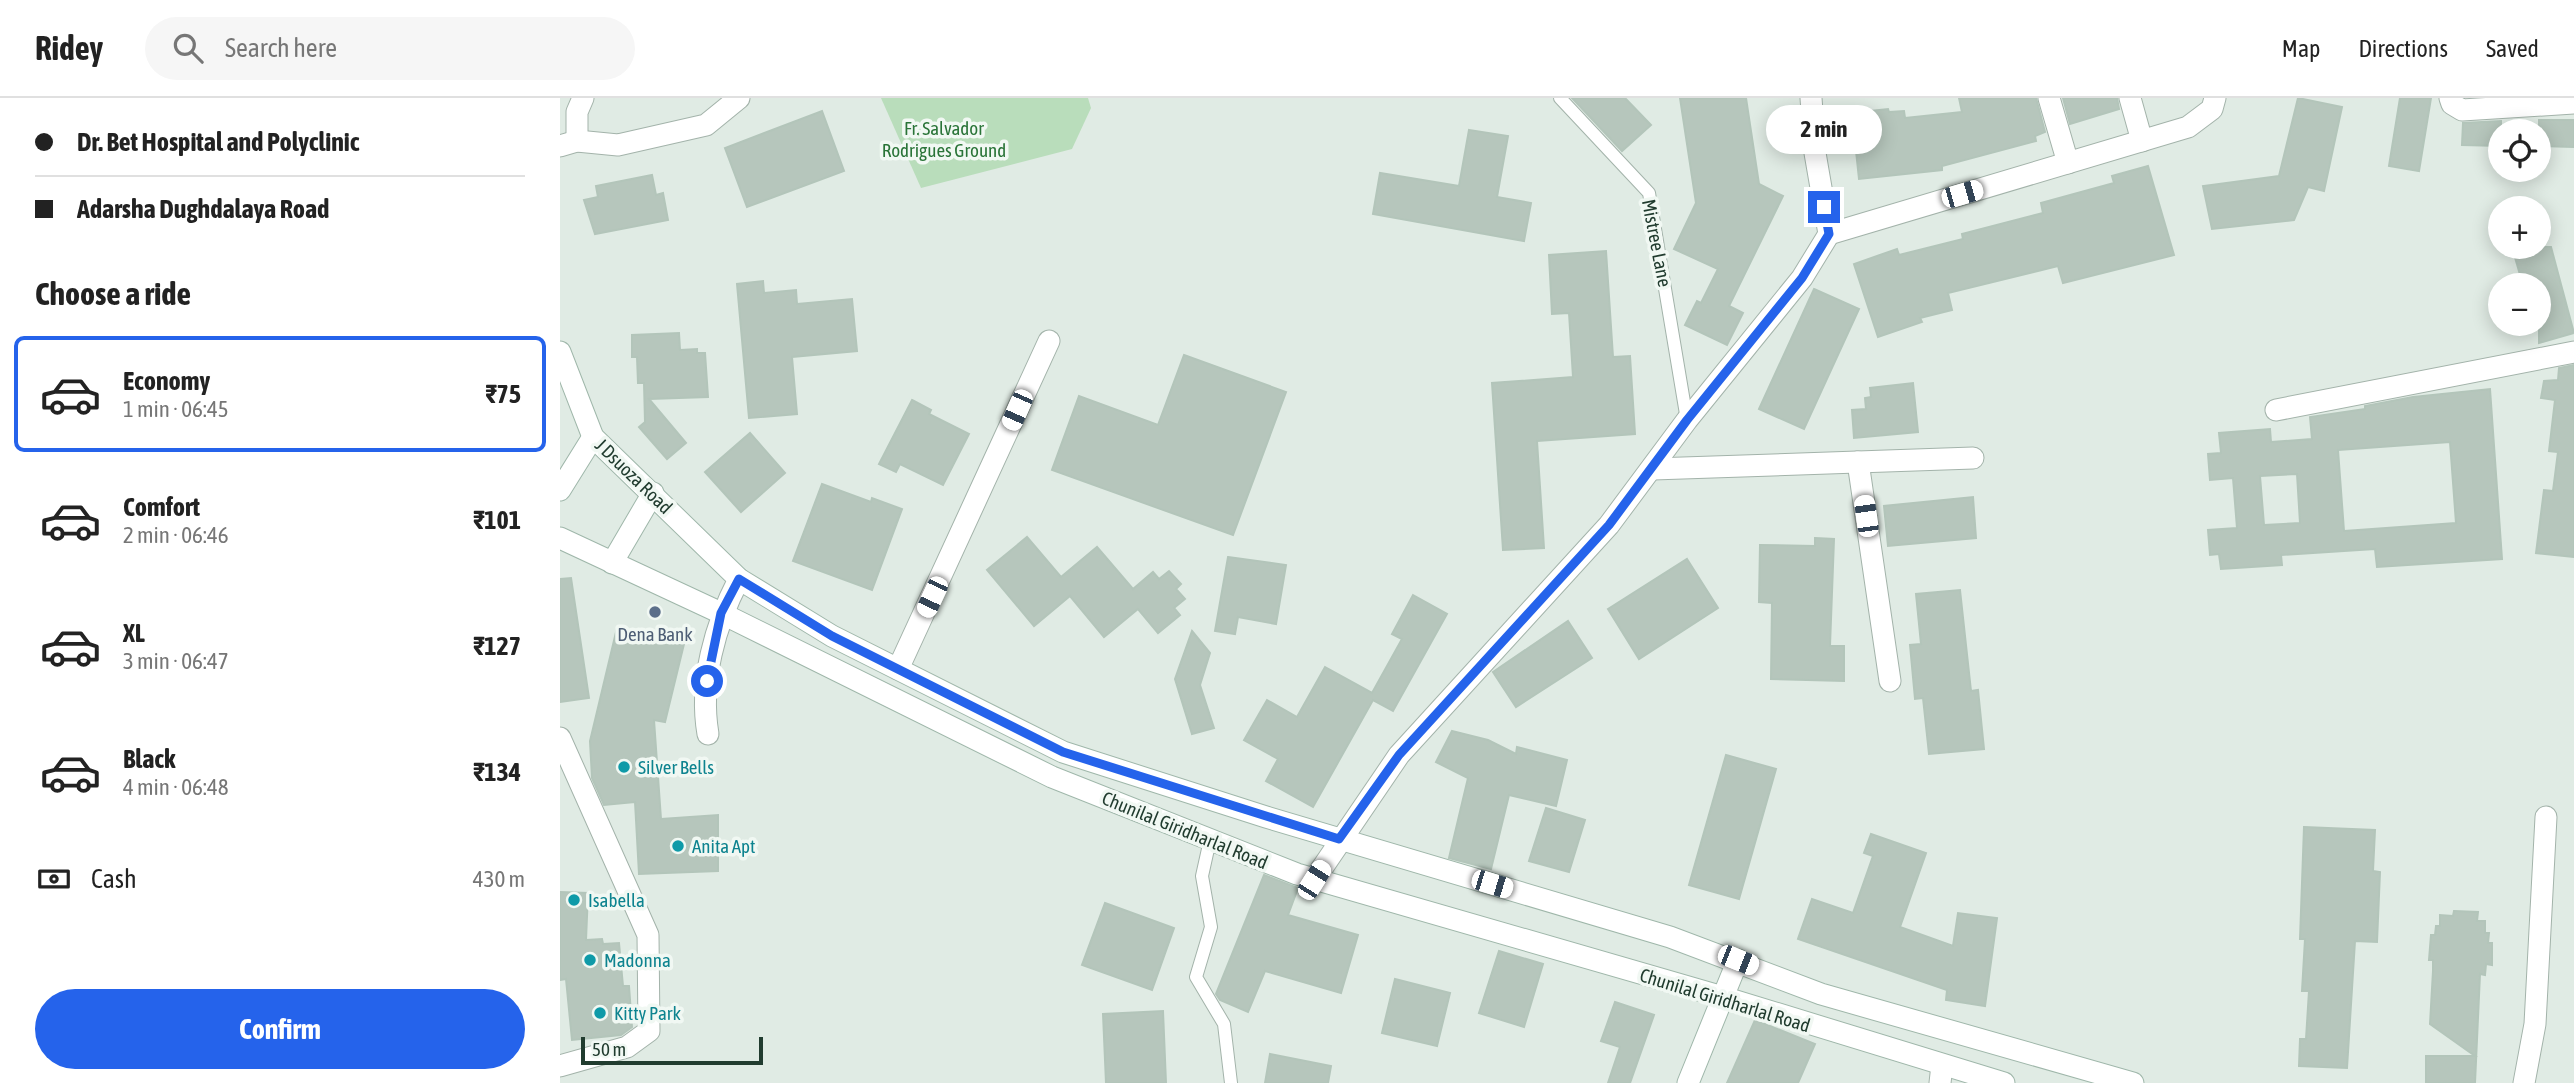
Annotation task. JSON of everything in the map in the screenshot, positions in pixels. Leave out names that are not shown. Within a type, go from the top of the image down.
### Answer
[{"type":"street","points":[[583,98],[568,144],[618,145],[706,125],[739,98]]},
{"type":"street","points":[[1314,880],[1339,839],[1399,755],[1609,525],[1687,420],[1802,278],[1829,234],[1815,153],[1811,98]]},
{"type":"street","points":[[2049,98],[2068,163]]},
{"type":"street","points":[[2130,98],[2142,141]]},
{"type":"street","points":[[1829,234],[2188,127],[2212,109],[2215,98]]},
{"type":"street","points":[[2450,98],[2452,104],[2462,110],[2574,103]]},
{"type":"street","points":[[898,669],[1049,341]]},
{"type":"street","name":"J Dsuoza Road","points":[[560,352],[593,438],[653,493],[739,579]]},
{"type":"street","points":[[2276,410],[2574,352]]},
{"type":"street","points":[[560,490],[593,438]]},
{"type":"street","points":[[1653,468],[1973,458]]},
{"type":"street","points":[[1858,462],[1890,681]]},
{"type":"street","points":[[612,563],[653,493]]},
{"type":"street","name":"Chunilal Giridharlal Road","points":[[560,538],[721,613],[1052,777],[1314,880],[1723,997],[1941,1074],[2004,1083]]},
{"type":"street","points":[[708,734],[705,718],[707,681],[721,613],[739,579]]},
{"type":"street","name":"Chunilal Giridharlal Road","points":[[739,579],[832,636],[1063,752],[1339,839],[1671,937],[1738,960],[1821,994],[2133,1083]]},
{"type":"street","points":[[560,1066],[627,1047],[649,1031],[648,935],[561,746]]},
{"type":"street","points":[[2525,1083],[2535,1024],[2546,817]]},
{"type":"street","points":[[1688,1083],[1738,960]]},
{"type":"lane","name":"Mistree Lane","points":[[1560,98],[1649,193],[1687,420]]},
{"type":"lane","points":[[1210,840],[1202,876],[1211,927],[1196,977],[1224,1024],[1231,1083]]},
{"type":"green space","name":"Fr. Salvador Rodrigues Ground","points":[[881,98],[1088,98],[1091,108],[1072,149],[921,188]]},
{"type":"building","points":[[1572,98],[1625,98],[1651,125],[1622,151]]},
{"type":"building","points":[[1680,98],[1746,98],[1759,184],[1783,196],[1729,306],[1743,313],[1727,345],[1685,325],[1697,301],[1701,303],[1718,269],[1674,249],[1696,203]]},
{"type":"building","points":[[1959,98],[2036,98],[2045,132],[2035,136],[2036,141],[1942,166],[1942,170],[1859,179],[1852,113],[1888,109],[1889,112],[1904,111],[1905,118],[1962,112]]},
{"type":"building","points":[[2063,98],[2117,98],[2119,109],[2070,124]]},
{"type":"building","points":[[2298,98],[2342,107],[2324,191],[2308,187],[2294,220],[2212,229],[2203,186],[2279,176]]},
{"type":"building","points":[[2400,98],[2431,98],[2419,171],[2389,166]]},
{"type":"building","points":[[822,111],[844,171],[747,207],[725,148]]},
{"type":"building","points":[[2551,120],[2574,120],[2574,147],[2551,146]]},
{"type":"building","points":[[2488,122],[2488,146],[2462,145],[2463,123]]},
{"type":"building","points":[[1469,130],[1508,136],[1497,197],[1531,203],[1524,241],[1373,214],[1380,173],[1459,186]]},
{"type":"building","points":[[2148,166],[2174,255],[2063,283],[2058,266],[1948,293],[1952,310],[1920,318],[1922,322],[1878,337],[1854,264],[1897,249],[1899,255],[1963,239],[1962,234],[2043,213],[2041,203],[2114,183],[2112,176]]},
{"type":"building","points":[[652,175],[656,195],[663,193],[668,220],[595,234],[584,200],[598,197],[596,186]]},
{"type":"building","points":[[2551,247],[2574,333],[2539,343],[2539,336],[2551,336],[2551,273],[2520,273],[2515,259],[2551,259]]},
{"type":"building","points":[[1606,251],[1613,357],[1630,356],[1635,434],[1537,441],[1544,548],[1503,550],[1492,383],[1573,377],[1569,313],[1552,314],[1549,255]]},
{"type":"building","points":[[763,281],[764,293],[796,290],[797,304],[852,299],[857,351],[792,357],[797,414],[749,418],[737,284]]},
{"type":"building","points":[[1814,289],[1859,309],[1804,429],[1759,409]]},
{"type":"building","points":[[679,333],[680,350],[697,349],[697,353],[705,353],[708,397],[649,399],[686,443],[667,459],[639,427],[645,422],[644,383],[638,383],[637,357],[632,357],[632,335]]},
{"type":"building","points":[[1184,355],[1286,392],[1233,535],[1052,470],[1079,396],[1158,425]]},
{"type":"building","points":[[2574,365],[2574,557],[2536,553],[2544,490],[2553,491],[2558,452],[2549,451],[2555,400],[2541,398],[2544,381],[2558,380],[2559,368]]},
{"type":"building","points":[[1913,383],[1918,432],[1854,438],[1852,410],[1866,409],[1865,398],[1871,397],[1870,388]]},
{"type":"building","points":[[2490,389],[2502,559],[2377,567],[2375,549],[2281,555],[2282,565],[2221,569],[2219,554],[2210,555],[2208,530],[2237,528],[2233,478],[2210,480],[2208,454],[2221,453],[2219,433],[2270,429],[2271,442],[2312,439],[2310,417],[2365,409],[2365,406],[2413,397]],"holes":[[[2450,442],[2456,523],[2344,531],[2338,450]],[[2297,474],[2300,523],[2264,525],[2260,476]]]},
{"type":"building","points":[[912,400],[931,410],[929,414],[969,434],[943,485],[900,464],[896,472],[879,464]]},
{"type":"building","points":[[750,433],[785,473],[741,512],[705,472]]},
{"type":"building","points":[[822,484],[871,502],[872,498],[902,509],[872,590],[793,561]]},
{"type":"building","points":[[1973,497],[1976,538],[1888,546],[1884,506]]},
{"type":"building","points":[[1027,537],[1061,577],[1097,547],[1133,589],[1153,572],[1159,579],[1169,571],[1181,584],[1176,589],[1185,599],[1174,608],[1180,615],[1158,633],[1138,609],[1104,637],[1070,596],[1034,626],[987,570]]},
{"type":"building","points":[[1815,538],[1834,539],[1830,646],[1844,646],[1844,681],[1771,679],[1772,603],[1759,602],[1760,545],[1815,546]]},
{"type":"building","points":[[1228,557],[1286,565],[1276,624],[1238,617],[1235,634],[1215,631]]},
{"type":"building","points":[[1687,559],[1718,608],[1639,659],[1608,609]]},
{"type":"building","points":[[571,578],[589,698],[560,702],[560,579]]},
{"type":"building","points":[[1960,590],[1971,691],[1978,690],[1984,749],[1929,754],[1923,698],[1915,699],[1910,645],[1921,644],[1916,594]]},
{"type":"building","points":[[1413,595],[1447,614],[1393,711],[1373,700],[1313,807],[1266,781],[1278,759],[1244,740],[1267,700],[1297,717],[1325,667],[1372,693],[1402,639],[1392,634]]},
{"type":"building","points":[[1568,621],[1592,658],[1516,707],[1493,672]]},
{"type":"building","points":[[617,628],[684,644],[665,722],[654,720],[661,819],[718,815],[718,871],[639,874],[635,802],[604,805],[592,778],[590,741]]},
{"type":"building","points":[[1192,631],[1210,653],[1200,685],[1214,728],[1192,734],[1175,679]]},
{"type":"building","points":[[1452,731],[1488,740],[1516,754],[1517,747],[1567,760],[1556,806],[1509,795],[1491,869],[1449,858],[1468,778],[1436,762]]},
{"type":"building","points":[[1726,755],[1776,769],[1739,899],[1689,885]]},
{"type":"building","points":[[1546,808],[1585,820],[1569,872],[1529,861]]},
{"type":"building","points":[[2304,827],[2375,830],[2373,871],[2380,872],[2377,942],[2355,941],[2347,1068],[2299,1066],[2300,1039],[2306,1039],[2309,991],[2302,991],[2305,939],[2300,939]]},
{"type":"building","points":[[1871,834],[1926,853],[1900,927],[1953,946],[1958,913],[1997,918],[1985,1006],[1946,1000],[1947,990],[1798,939],[1812,899],[1853,913],[1873,856],[1864,853]]},
{"type":"building","points":[[1264,875],[1298,888],[1288,915],[1358,935],[1341,993],[1265,971],[1248,1012],[1220,1000],[1216,994]]},
{"type":"building","points":[[560,892],[588,893],[586,940],[602,939],[603,944],[619,943],[623,986],[629,986],[632,1027],[621,1035],[572,1040],[566,979],[560,980]]},
{"type":"building","points":[[1105,903],[1174,928],[1152,990],[1082,965]]},
{"type":"building","points":[[2454,911],[2478,912],[2477,921],[2485,921],[2485,933],[2489,933],[2488,943],[2492,943],[2492,965],[2486,964],[2485,975],[2480,974],[2475,1083],[2426,1083],[2426,1056],[2475,1056],[2430,1024],[2433,971],[2433,960],[2429,960],[2431,935],[2435,935],[2436,926],[2440,926],[2440,915],[2453,916]]},
{"type":"building","points":[[1499,951],[1543,964],[1524,1027],[1479,1013]]},
{"type":"building","points":[[1395,979],[1450,993],[1437,1046],[1382,1033]]},
{"type":"building","points":[[1615,1002],[1654,1015],[1630,1083],[1608,1083],[1620,1047],[1601,1041]]},
{"type":"building","points":[[1163,1011],[1166,1083],[1106,1083],[1103,1014]]},
{"type":"building","points":[[1755,1020],[1815,1044],[1798,1083],[1727,1083]]},
{"type":"building","points":[[1270,1054],[1331,1066],[1328,1083],[1265,1083]]},
{"type":"place","name":"Dena Bank","points":[[655,612]]},
{"type":"place","name":"Silver Bells","points":[[624,767]]},
{"type":"place","name":"Anita Apt","points":[[678,846]]},
{"type":"place","name":"Isabella","points":[[574,900]]},
{"type":"place","name":"Madonna","points":[[590,960]]},
{"type":"place","name":"Kitty Park","points":[[600,1013]]},
{"type":"route","points":[[707,681],[721,613],[739,579],[832,636],[1063,752],[1339,839],[1399,755],[1490,652],[1609,525],[1687,420],[1802,278],[1829,234],[1824,207]]}]
